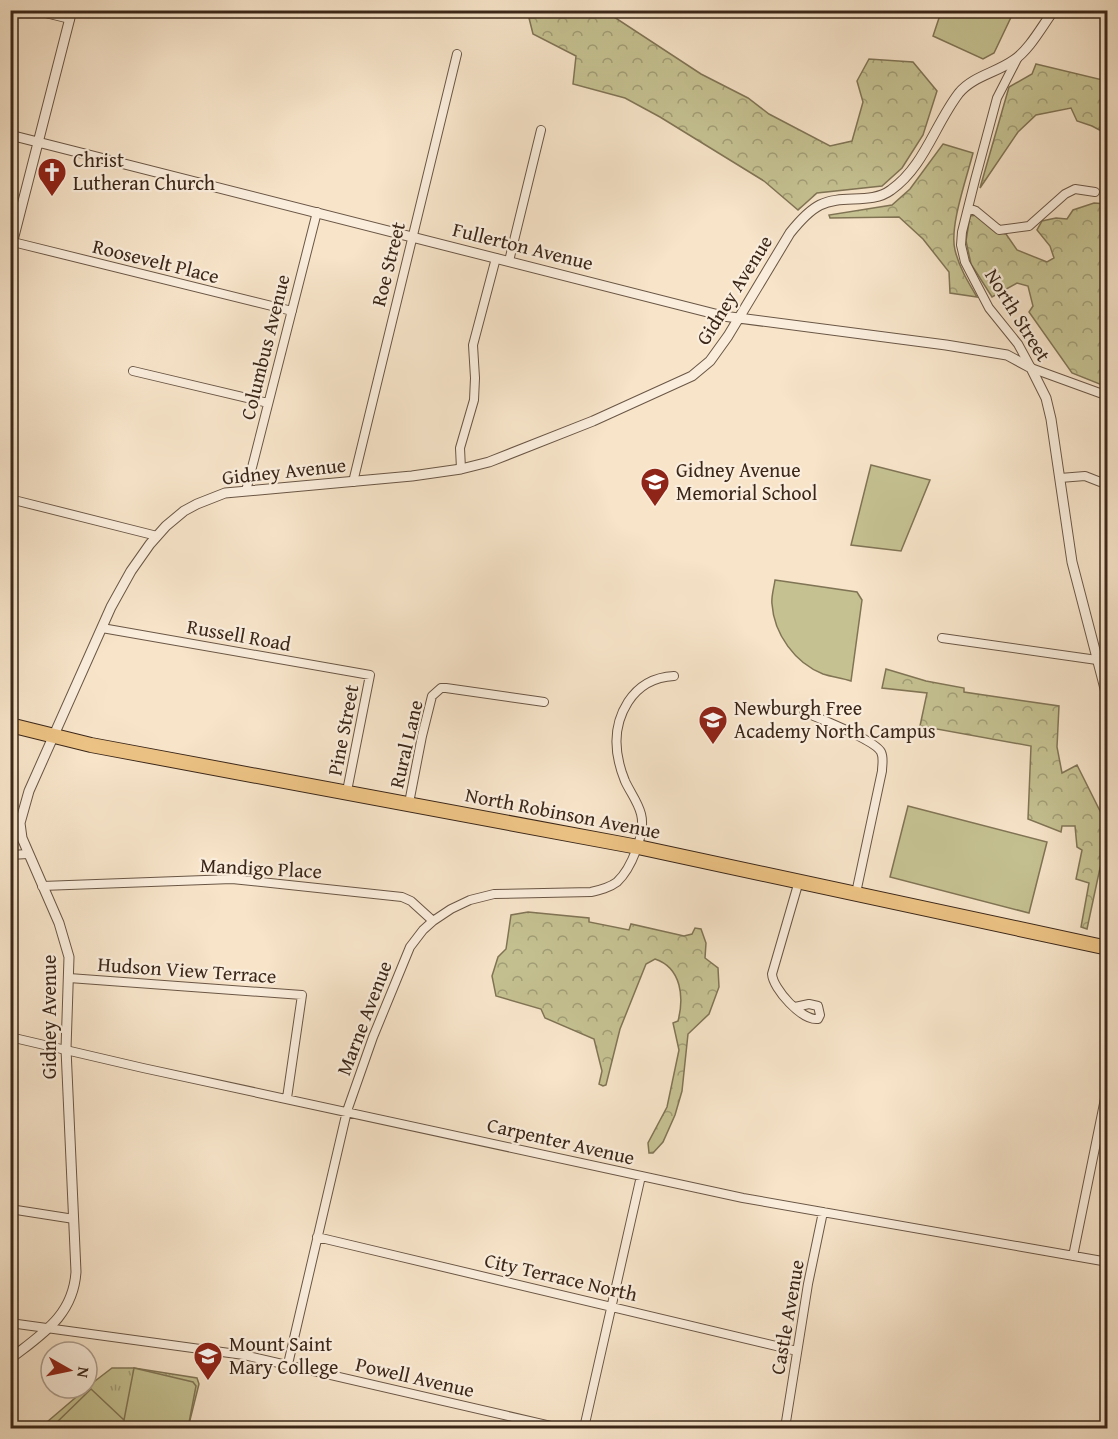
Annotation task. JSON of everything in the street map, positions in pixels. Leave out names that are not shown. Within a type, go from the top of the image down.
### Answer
[{"type":"highway","name":"North Robinson Avenue","points":[[10,725],[91,745],[638,847],[1107,948]]},
{"type":"street","points":[[10,252],[13,231],[71,15],[33,10]]},
{"type":"street","name":"Gidney Avenue","points":[[10,1359],[62,1315],[75,1287],[66,1049],[69,957],[65,937],[22,838],[20,823],[29,791],[111,607],[131,571],[158,536],[184,511],[225,493],[412,476],[461,469],[489,462],[692,376],[710,361],[739,318],[790,233],[802,218],[820,205],[837,200],[872,198],[888,193],[901,183],[918,162],[959,93],[970,82],[1017,59],[1054,10]]},
{"type":"street","name":"Roe Street","points":[[353,482],[457,54]]},
{"type":"street","name":"North Street","points":[[1017,59],[997,98],[962,232],[961,245],[965,262],[989,308],[1018,344],[1046,398],[1072,562],[1107,700]]},
{"type":"street","points":[[509,261],[541,130]]},
{"type":"street","name":"Fullerton Avenue","points":[[10,135],[723,316],[966,348],[1007,355],[1031,368]]},
{"type":"street","points":[[968,208],[976,211],[999,230],[1018,228],[1029,226],[1065,194],[1075,189],[1095,192]]},
{"type":"street","name":"Columbus Avenue","points":[[246,490],[317,212]]},
{"type":"street","name":"Roosevelt Place","points":[[13,242],[292,311]]},
{"type":"street","points":[[461,469],[460,448],[474,400],[476,378],[473,345],[496,258]]},
{"type":"street","points":[[1031,368],[1107,396]]},
{"type":"street","points":[[133,371],[268,402]]},
{"type":"street","points":[[1060,478],[1085,476],[1107,486]]},
{"type":"street","points":[[10,499],[158,536]]},
{"type":"street","name":"Russell Road","points":[[102,628],[370,675]]},
{"type":"street","points":[[942,638],[1097,660]]},
{"type":"street","name":"Pine Street","points":[[347,792],[370,675]]},
{"type":"street","points":[[638,847],[642,816],[619,763],[615,745],[616,727],[622,711],[632,696],[658,677],[674,676]]},
{"type":"street","name":"Rural Lane","points":[[410,803],[422,736],[435,692],[446,688],[544,702]]},
{"type":"street","points":[[804,712],[875,746],[880,751],[883,760],[856,893]]},
{"type":"street","name":"Marne Avenue","points":[[288,1364],[347,1111],[373,1037],[410,947],[433,921],[470,900],[494,894],[591,892],[605,888],[617,882],[638,847]]},
{"type":"street","points":[[10,855],[28,854]]},
{"type":"street","name":"Mandigo Place","points":[[42,886],[232,879],[402,897],[411,901],[433,921]]},
{"type":"street","points":[[795,1007],[778,990],[772,980],[772,974],[799,881]]},
{"type":"street","name":"Hudson View Terrace","points":[[69,978],[302,995],[287,1098]]},
{"type":"street","name":"Carpenter Avenue","points":[[10,1037],[743,1198],[1107,1262]]},
{"type":"street","points":[[1073,1256],[1107,1084]]},
{"type":"street","points":[[584,1428],[641,1176]]},
{"type":"street","points":[[10,1209],[74,1219]]},
{"type":"street","name":"Castle Avenue","points":[[785,1428],[823,1212]]},
{"type":"street","name":"City Terrace North","points":[[317,1237],[797,1351]]},
{"type":"street","name":"Powell Avenue","points":[[10,1323],[244,1355],[560,1428]]},
{"type":"green space","points":[[520,11],[605,11],[701,74],[748,98],[769,114],[830,146],[852,141],[863,102],[857,81],[869,59],[913,62],[937,91],[923,135],[902,168],[882,186],[817,193],[798,210],[764,181],[660,117],[625,98],[573,84],[576,56],[533,34],[529,18]]},
{"type":"green space","points":[[913,11],[941,11],[941,14],[944,11],[1014,11],[994,53],[983,59],[933,36],[940,15]]},
{"type":"green space","points":[[1036,64],[1107,81],[1107,134],[1077,121],[1071,108],[1036,115],[1018,132],[980,188],[1009,87],[1032,74]]},
{"type":"green space","points":[[943,144],[973,153],[956,216],[954,240],[959,262],[977,297],[950,293],[949,272],[923,239],[899,217],[830,218],[829,215],[892,205],[910,189]]},
{"type":"green space","points":[[1094,203],[1107,204],[1107,387],[1072,373],[1029,312],[1033,306],[1028,286],[1017,283],[992,297],[971,264],[966,241],[970,216],[977,215],[997,232],[1006,234],[1017,250],[1047,262],[1054,258],[1050,246],[1037,230],[1042,221],[1056,218],[1067,219],[1073,210]]},
{"type":"green space","points":[[871,465],[930,480],[901,551],[851,545]]},
{"type":"green space","points":[[775,580],[857,592],[862,600],[851,681],[813,669],[795,655],[788,646],[774,615],[772,598]]},
{"type":"green space","points":[[886,669],[926,681],[964,688],[964,692],[1059,706],[1057,747],[1062,773],[1077,765],[1107,825],[1107,859],[1103,860],[1100,868],[1087,929],[1081,927],[1089,883],[1076,879],[1082,850],[1077,847],[1075,826],[1062,826],[1061,832],[1028,819],[1031,746],[920,726],[927,693],[882,688]]},
{"type":"green space","points":[[908,806],[1047,842],[1029,913],[890,877]]},
{"type":"green space","points":[[528,912],[589,918],[589,922],[629,930],[631,924],[684,936],[692,934],[695,928],[701,929],[706,943],[705,958],[718,968],[719,987],[709,1014],[688,1034],[682,1091],[675,1115],[663,1142],[653,1153],[649,1153],[648,1143],[667,1107],[679,1050],[673,1023],[678,1021],[681,1003],[676,977],[664,963],[655,959],[646,964],[620,1029],[606,1085],[603,1086],[599,1084],[602,1071],[594,1039],[545,1018],[541,1009],[496,996],[492,976],[498,957],[506,949],[511,915]]},
{"type":"green space","points":[[112,1368],[134,1368],[197,1378],[199,1384],[188,1428],[40,1428],[73,1400],[99,1400],[99,1378]]},
{"type":"green space","points":[[134,1368],[193,1382],[196,1386],[188,1428],[51,1428],[80,1400],[99,1400],[99,1397],[124,1420]]},
{"type":"place","name":"Christ Lutheran Church","points":[[52,198]]},
{"type":"place","name":"Gidney Avenue Memorial School","points":[[655,508]]},
{"type":"place","name":"Newburgh Free Academy North Campus","points":[[713,746]]},
{"type":"place","name":"Mount Saint Mary College","points":[[208,1382]]}]
